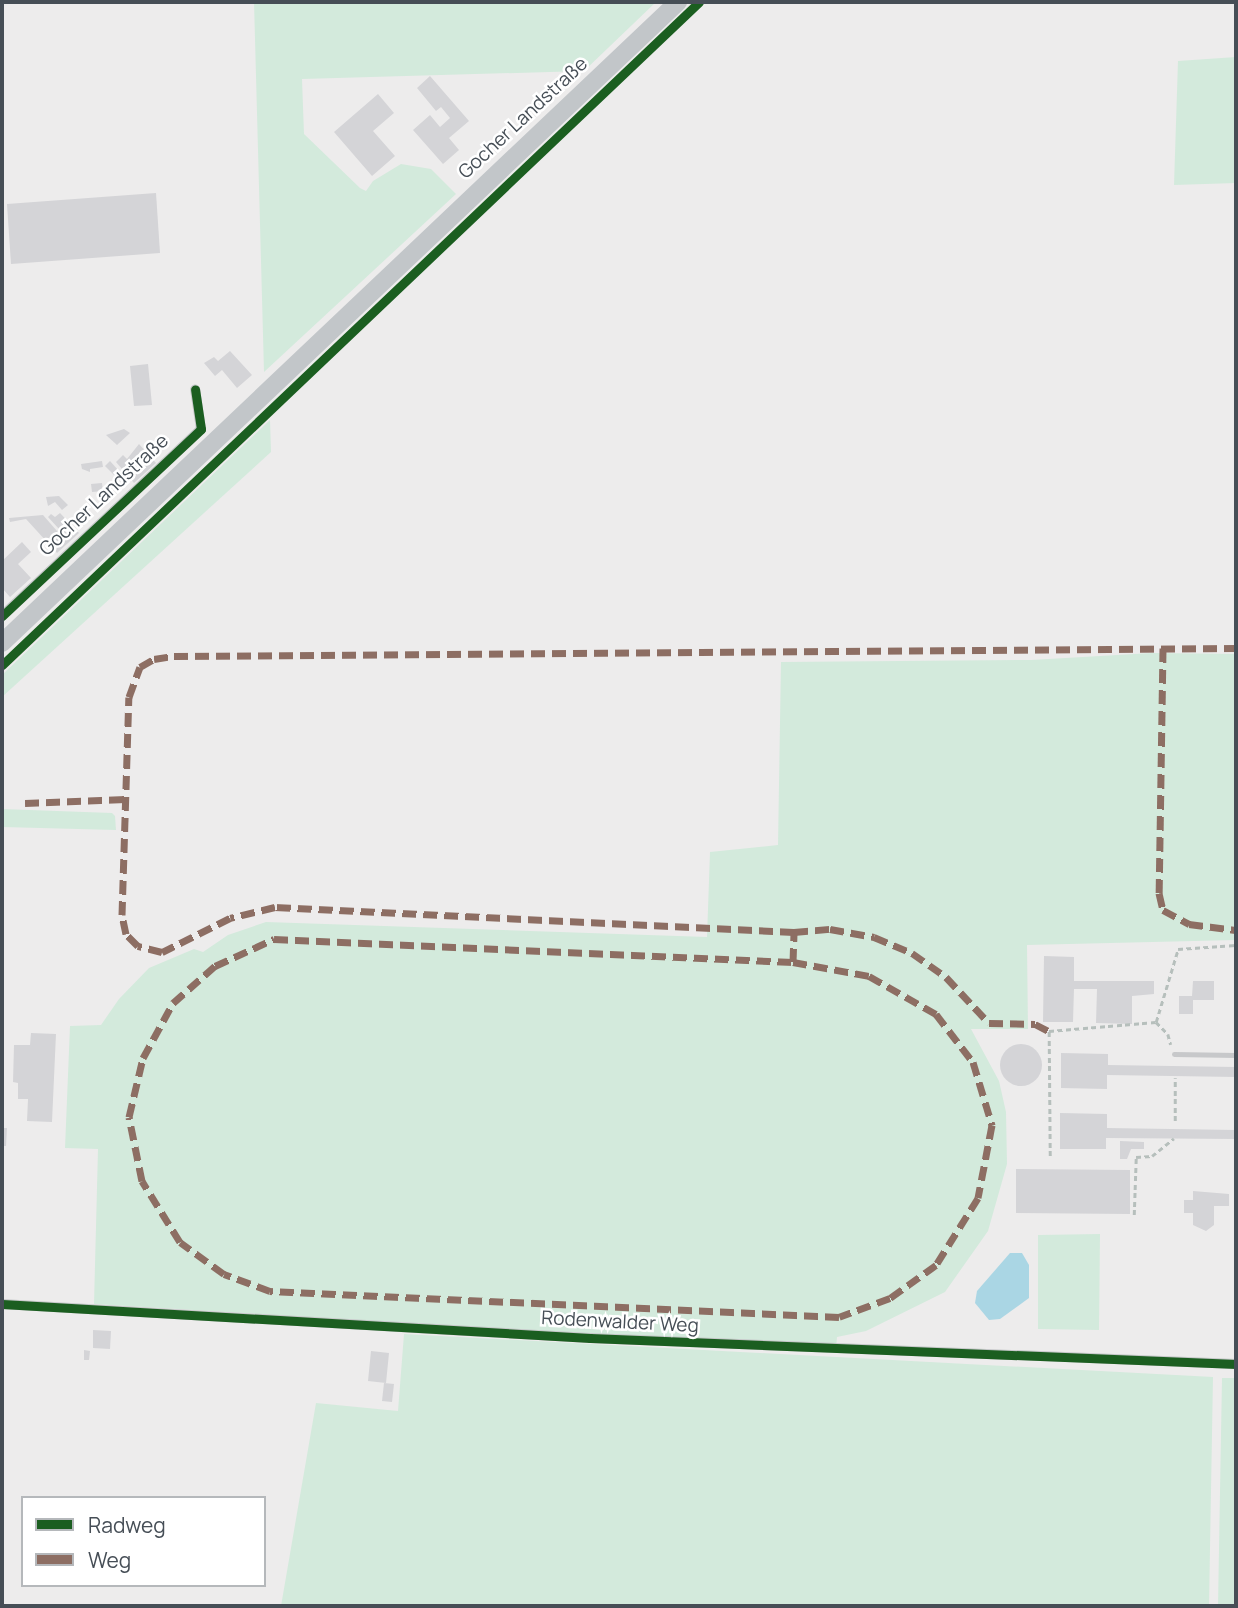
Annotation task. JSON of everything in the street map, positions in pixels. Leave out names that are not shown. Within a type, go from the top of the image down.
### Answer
[{"type":"main road","name":"Gocher Landstraße","points":[[2,643],[678,2]]},
{"type":"street","name":"Gocher Landstraße","points":[[2,615],[201,429],[195,389]]},
{"type":"street","name":"Rodenwalder Weg","points":[[2,1304],[617,1339],[1236,1364]]},
{"type":"lane","points":[[1174,1054],[1236,1055]]},
{"type":"path","points":[[1156,1023],[1178,949],[1236,945]]},
{"type":"path","points":[[1050,1156],[1049,1031],[1156,1023],[1167,1034],[1174,1054]]},
{"type":"path","points":[[1175,1078],[1175,1121]]},
{"type":"path","points":[[1134,1215],[1136,1157],[1152,1156],[1174,1138]]},
{"type":"green space","points":[[254,2],[656,2],[584,71],[302,79],[304,134],[360,188],[366,191],[373,181],[401,164],[431,169],[456,194],[264,372]]},
{"type":"green space","points":[[1236,57],[1236,183],[1174,185],[1178,61]]},
{"type":"green space","points":[[270,420],[271,452],[2,697],[2,675]]},
{"type":"green space","points":[[1152,653],[1236,654],[1236,940],[1027,945],[1028,1029],[971,1029],[999,1081],[1006,1112],[1007,1164],[988,1231],[945,1292],[866,1331],[837,1337],[836,1349],[94,1304],[98,1149],[65,1148],[70,1026],[101,1025],[119,999],[149,968],[194,949],[203,952],[228,935],[266,922],[707,937],[710,852],[778,845],[781,662],[1031,660]]},
{"type":"green space","points":[[2,809],[112,813],[115,816],[116,830],[2,827]]},
{"type":"green space","points":[[1100,1234],[1099,1330],[1038,1329],[1038,1235]]},
{"type":"green space","points":[[404,1334],[1213,1377],[1209,1606],[281,1606],[316,1403],[398,1411]]},
{"type":"green space","points":[[1222,1378],[1236,1378],[1236,1606],[1218,1606]]},
{"type":"water","points":[[1010,1253],[1022,1253],[1029,1265],[1029,1298],[1000,1319],[989,1320],[975,1303],[977,1291]]},
{"type":"building","points":[[430,76],[469,121],[449,138],[459,150],[443,164],[413,130],[430,115],[440,127],[450,118],[441,107],[436,111],[417,88]]},
{"type":"building","points":[[378,94],[394,113],[373,131],[395,156],[372,176],[334,132]]},
{"type":"building","points":[[156,193],[160,253],[11,264],[7,204]]},
{"type":"building","points":[[230,351],[252,375],[237,388],[222,370],[215,376],[204,363],[214,357],[218,361]]},
{"type":"building","points":[[148,364],[152,405],[134,406],[130,366]]},
{"type":"building","points":[[124,429],[130,433],[117,445],[106,435]]},
{"type":"building","points":[[139,444],[156,463],[134,483],[116,462],[123,455],[127,459]]},
{"type":"building","points":[[102,461],[103,467],[90,469],[90,472],[82,469],[81,464]]},
{"type":"building","points":[[110,461],[119,471],[114,475],[105,466]]},
{"type":"building","points":[[102,483],[103,491],[92,492],[91,484]]},
{"type":"building","points":[[59,496],[68,505],[62,510],[55,502],[48,506],[46,497]]},
{"type":"building","points":[[60,513],[79,533],[57,553],[26,519],[10,522],[9,518],[43,515],[57,531],[59,529],[48,517],[51,514],[55,517]]},
{"type":"building","points":[[22,542],[31,552],[18,564],[31,578],[10,597],[2,588],[2,561]]},
{"type":"building","points":[[1044,956],[1074,957],[1074,981],[1154,981],[1154,994],[1132,996],[1132,1024],[1096,1023],[1097,989],[1074,989],[1073,1022],[1043,1022]]},
{"type":"building","points":[[1193,981],[1214,981],[1214,1000],[1193,1000],[1193,1014],[1179,1014],[1179,996],[1192,996]]},
{"type":"building","points":[[31,1033],[56,1034],[52,1122],[27,1121],[28,1099],[18,1099],[18,1083],[13,1082],[14,1045],[30,1045]]},
{"type":"building","points":[[1021,1044],[1036,1050],[1042,1065],[1036,1080],[1021,1086],[1006,1080],[1000,1065],[1006,1050]]},
{"type":"building","points":[[1061,1053],[1108,1054],[1108,1065],[1236,1067],[1236,1077],[1107,1075],[1107,1089],[1061,1088]]},
{"type":"building","points":[[1060,1113],[1107,1114],[1107,1128],[1236,1130],[1236,1139],[1106,1138],[1106,1149],[1060,1149]]},
{"type":"building","points":[[2,1128],[7,1128],[6,1146],[2,1146]]},
{"type":"building","points":[[1120,1141],[1144,1142],[1144,1149],[1131,1149],[1127,1159],[1120,1159]]},
{"type":"building","points":[[1016,1169],[1130,1170],[1130,1214],[1016,1213]]},
{"type":"building","points":[[1193,1191],[1229,1194],[1229,1206],[1214,1206],[1214,1225],[1206,1231],[1193,1225],[1193,1213],[1184,1213],[1184,1200],[1193,1200]]},
{"type":"building","points":[[93,1330],[111,1331],[110,1349],[93,1348]]},
{"type":"building","points":[[84,1350],[90,1351],[89,1360],[84,1360]]},
{"type":"building","points":[[371,1351],[389,1353],[386,1383],[368,1381]]},
{"type":"building","points":[[384,1383],[394,1384],[392,1402],[382,1401]]},
{"type":"marked path","points":[[1163,648],[1159,893],[1163,910],[1189,924],[1236,930]]},
{"type":"marked path","points":[[793,962],[794,932],[275,907],[230,918],[162,952],[138,946],[126,934],[122,915],[129,697],[140,667],[154,659],[174,656],[1236,648]]},
{"type":"marked path","points":[[25,803],[126,799]]},
{"type":"marked path","points":[[794,932],[830,929],[874,937],[912,953],[946,977],[989,1023],[1035,1024],[1049,1031]]},
{"type":"marked path","points":[[274,939],[793,962],[869,976],[936,1014],[973,1062],[992,1125],[978,1198],[936,1265],[890,1298],[839,1317],[270,1291],[224,1274],[180,1242],[142,1181],[129,1117],[143,1058],[173,1003],[215,966],[274,939]]},
{"type":"cycle path","points":[[2,665],[699,2]]},
{"type":"cycle path","points":[[2,616],[201,429],[195,389]]},
{"type":"cycle path","points":[[2,1304],[590,1338],[1236,1364]]}]
